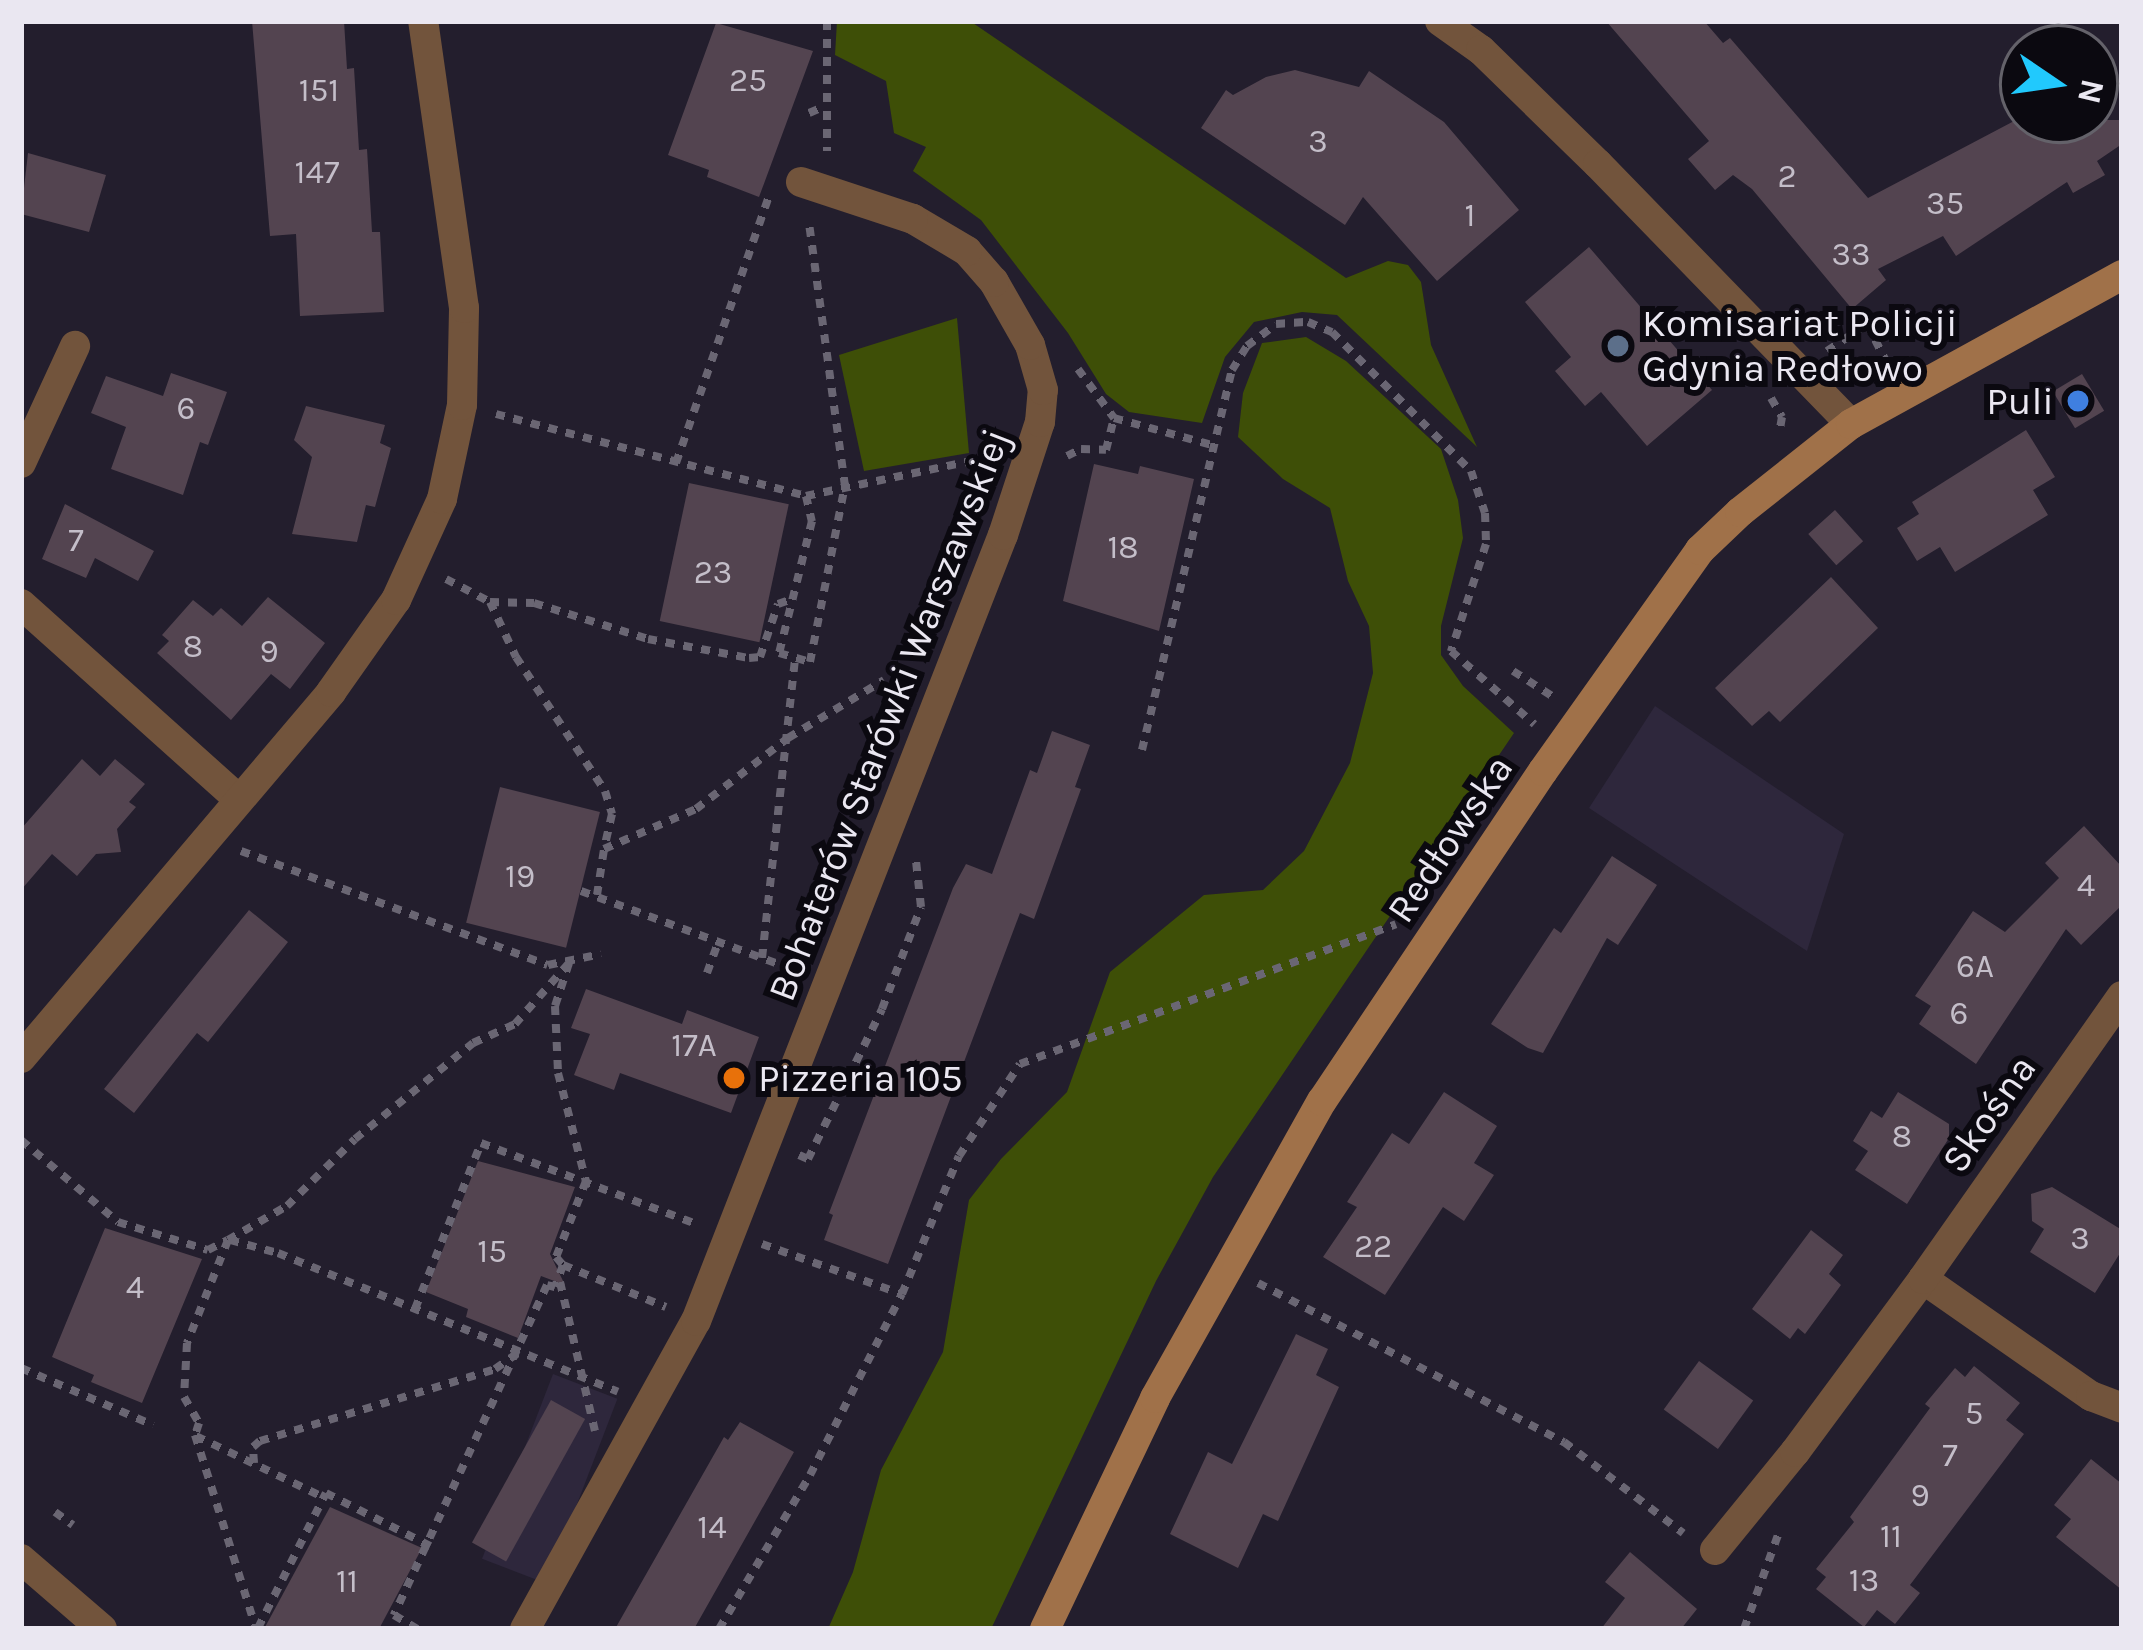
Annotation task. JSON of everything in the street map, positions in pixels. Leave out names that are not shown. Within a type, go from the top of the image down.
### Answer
[{"type":"street","points":[[21,1058],[331,692],[396,600],[442,499],[455,447],[464,308],[423,21]]},
{"type":"street","points":[[1440,21],[1481,50],[1598,164],[1851,424]]},
{"type":"street","name":"Bohaterów Starówki Warszawskiej","points":[[525,1629],[675,1366],[733,1234],[1031,458],[1043,390],[1017,320],[968,251],[913,219],[802,182]]},
{"type":"street","name":"Redłowska","points":[[1045,1629],[1226,1264],[1322,1101],[1700,550],[1851,424],[2122,275]]},
{"type":"street","points":[[21,463],[75,346]]},
{"type":"street","points":[[21,604],[237,798]]},
{"type":"street","name":"Skośna","points":[[1715,1550],[1796,1452],[2122,996]]},
{"type":"street","points":[[1923,1279],[2091,1396],[2122,1408]]},
{"type":"street","points":[[21,1559],[102,1629]]},
{"type":"path","points":[[809,113],[824,107],[827,21]]},
{"type":"path","points":[[676,463],[772,186],[802,182],[821,284],[845,486],[809,662],[779,653],[812,520],[806,496]]},
{"type":"path","points":[[1142,751],[1232,370],[1247,346],[1276,324],[1292,323],[1332,332],[1471,471],[1485,513],[1486,544],[1451,651],[1540,729]]},
{"type":"path","points":[[1827,352],[1867,324],[1887,364]]},
{"type":"path","points":[[506,416],[806,496],[993,456]]},
{"type":"path","points":[[1106,450],[1114,418]]},
{"type":"path","points":[[985,477],[996,440]]},
{"type":"path","points":[[414,563],[490,602],[534,603],[648,639],[749,658],[760,656],[778,604],[790,600]]},
{"type":"path","points":[[490,602],[516,657],[605,791],[612,814],[597,895]]},
{"type":"path","points":[[762,958],[795,658]]},
{"type":"path","points":[[1513,671],[1558,700]]},
{"type":"path","points":[[604,849],[696,809],[788,738],[884,680]]},
{"type":"path","points":[[246,855],[548,965],[601,954]]},
{"type":"path","points":[[789,1151],[808,1159],[874,1028],[921,908],[917,863]]},
{"type":"path","points":[[581,891],[829,984]]},
{"type":"path","points":[[719,1629],[810,1475],[902,1294],[959,1156],[1021,1064],[1457,899]]},
{"type":"path","points":[[707,973],[718,940]]},
{"type":"path","points":[[797,975],[806,950]]},
{"type":"path","points":[[568,964],[555,1006],[558,1073],[586,1181],[556,1257],[563,1265],[662,1306]]},
{"type":"path","points":[[21,1140],[118,1222],[208,1250],[287,1206],[355,1139],[473,1043],[515,1024],[568,964]]},
{"type":"path","points":[[415,1309],[481,1143],[902,1294]]},
{"type":"path","points":[[228,1240],[278,1253],[633,1398]]},
{"type":"path","points":[[228,1240],[187,1343],[184,1397],[199,1424],[195,1435],[256,1629]]},
{"type":"path","points":[[1226,1264],[1564,1442],[1670,1527],[1715,1550]]},
{"type":"path","points":[[417,1629],[401,1625],[394,1615],[430,1546],[547,1285],[555,1287],[563,1265]]},
{"type":"path","points":[[559,1277],[597,1438]]},
{"type":"path","points":[[254,1463],[253,1447],[260,1441],[495,1369],[520,1351]]},
{"type":"path","points":[[21,1368],[153,1425]]},
{"type":"path","points":[[195,1435],[323,1497]]},
{"type":"path","points":[[256,1629],[326,1492],[430,1546]]},
{"type":"path","points":[[55,1512],[73,1525]]},
{"type":"shaded area","points":[[1655,706],[1844,834],[1807,951],[1589,808]]},
{"type":"shaded area","points":[[553,1374],[617,1399],[546,1584],[482,1559]]},
{"type":"green space","points":[[837,21],[970,21],[1346,278],[1388,261],[1408,265],[1421,282],[1431,345],[1477,447],[1337,315],[1302,312],[1254,322],[1225,357],[1202,423],[1129,412],[1106,394],[1068,333],[981,220],[913,171],[926,147],[894,133],[886,81],[835,55]]},
{"type":"green space","points":[[957,318],[969,453],[864,471],[839,355]]},
{"type":"green space","points":[[1306,337],[1346,361],[1441,449],[1458,500],[1463,538],[1441,626],[1441,655],[1463,686],[1514,733],[1213,1177],[1156,1281],[991,1629],[828,1629],[853,1572],[881,1470],[943,1352],[969,1200],[1001,1159],[1067,1092],[1110,972],[1204,895],[1263,890],[1304,851],[1350,763],[1373,673],[1369,626],[1348,581],[1330,508],[1283,479],[1238,437],[1243,393],[1262,343]]},
{"type":"building","points":[[252,21],[344,21],[347,69],[354,68],[359,150],[367,149],[372,232],[380,232],[384,312],[300,316],[296,234],[270,236]]},
{"type":"building","points":[[1606,21],[1704,21],[1723,43],[1730,38],[1868,198],[1999,129],[1999,144],[2119,144],[2122,120],[2122,144],[2097,161],[2105,175],[2073,193],[2067,182],[1956,256],[1943,236],[1878,269],[1886,280],[1852,309],[1752,189],[1733,175],[1715,190],[1688,159],[1709,141]]},
{"type":"building","points":[[716,23],[813,51],[759,197],[707,177],[709,170],[668,155]]},
{"type":"building","points":[[1295,70],[1359,87],[1369,71],[1444,122],[1519,210],[1437,281],[1363,197],[1345,225],[1201,128],[1226,90],[1233,95],[1266,77]]},
{"type":"building","points":[[28,153],[106,175],[89,232],[21,214]]},
{"type":"building","name":"Komisariat Policji Gdynia Redłowo","points":[[1589,247],[1712,390],[1647,446],[1601,392],[1585,406],[1555,371],[1571,357],[1525,302]]},
{"type":"building","points":[[171,373],[227,392],[208,445],[200,442],[183,495],[111,469],[126,427],[91,413],[106,376],[163,396]]},
{"type":"building","name":"Puli","points":[[2082,374],[2104,411],[2075,428],[2053,392]]},
{"type":"building","points":[[306,406],[385,425],[380,443],[391,448],[375,507],[366,505],[357,542],[292,534],[312,457],[294,440]]},
{"type":"building","points":[[2026,430],[2055,477],[2033,490],[2048,515],[1955,572],[1940,547],[1917,561],[1897,528],[1919,514],[1912,502]]},
{"type":"building","points":[[1094,464],[1138,474],[1140,466],[1194,479],[1159,631],[1063,601]]},
{"type":"building","points":[[689,483],[789,504],[759,642],[660,621]]},
{"type":"building","points":[[65,504],[154,551],[138,581],[95,558],[86,578],[42,559]]},
{"type":"building","points":[[1835,510],[1863,541],[1836,565],[1808,534]]},
{"type":"building","points":[[1831,577],[1878,628],[1780,722],[1769,711],[1752,726],[1715,688]]},
{"type":"building","points":[[268,597],[325,643],[290,689],[271,674],[231,720],[157,653],[169,641],[162,635],[193,600],[213,616],[221,608],[242,626]]},
{"type":"building","points":[[1052,731],[1090,745],[1075,787],[1081,789],[1034,919],[1020,913],[888,1264],[824,1240],[833,1215],[829,1213],[953,888],[966,864],[992,874],[1030,770],[1037,773]]},
{"type":"building","points":[[82,759],[100,776],[115,759],[145,784],[129,802],[136,807],[117,829],[121,852],[96,854],[77,876],[52,854],[21,890],[21,829]]},
{"type":"building","points":[[500,787],[600,812],[566,948],[466,923]]},
{"type":"building","points":[[2084,826],[2122,867],[2122,905],[2081,945],[2066,929],[1976,1064],[1919,1024],[1931,1006],[1915,996],[1973,911],[2005,932],[2059,878],[2045,863]]},
{"type":"building","points":[[1612,856],[1657,885],[1618,945],[1607,938],[1543,1053],[1528,1048],[1491,1024],[1554,928],[1561,933]]},
{"type":"building","points":[[249,910],[288,942],[208,1042],[197,1033],[134,1113],[104,1089]]},
{"type":"building","points":[[586,989],[682,1024],[687,1010],[759,1037],[731,1113],[620,1073],[614,1090],[574,1075],[590,1034],[571,1028]]},
{"type":"building","points":[[1444,1092],[1497,1126],[1474,1163],[1494,1175],[1464,1221],[1443,1207],[1385,1295],[1323,1257],[1357,1207],[1347,1202],[1392,1133],[1409,1144]]},
{"type":"building","points":[[1898,1092],[1949,1124],[1949,1138],[1907,1204],[1855,1170],[1868,1151],[1853,1141],[1871,1111],[1882,1118]]},
{"type":"building","points":[[478,1161],[575,1187],[550,1254],[565,1285],[541,1276],[518,1338],[466,1317],[468,1309],[426,1292]]},
{"type":"building","points":[[2052,1187],[2122,1230],[2122,1250],[2095,1293],[2030,1252],[2044,1229],[2032,1221],[2031,1194]]},
{"type":"building","points":[[105,1228],[202,1259],[142,1403],[91,1382],[94,1375],[52,1357]]},
{"type":"building","points":[[1811,1230],[1843,1255],[1829,1274],[1841,1285],[1805,1334],[1798,1328],[1790,1339],[1752,1309]]},
{"type":"building","points":[[1296,1334],[1328,1349],[1316,1375],[1339,1387],[1278,1521],[1263,1514],[1238,1568],[1170,1534],[1208,1452],[1232,1464]]},
{"type":"building","points":[[1699,1361],[1753,1400],[1718,1449],[1664,1410]]},
{"type":"building","points":[[1974,1366],[2020,1403],[2006,1420],[2024,1434],[1910,1585],[1920,1593],[1895,1624],[1877,1610],[1864,1627],[1816,1589],[1826,1577],[1816,1569],[1854,1522],[1850,1517],[1930,1408],[1925,1404],[1955,1368],[1965,1377]]},
{"type":"building","points":[[551,1400],[585,1419],[506,1561],[472,1543]]},
{"type":"building","points":[[740,1422],[794,1452],[694,1629],[615,1629],[724,1437],[728,1440]]},
{"type":"building","points":[[2091,1459],[2122,1484],[2122,1590],[2056,1537],[2071,1519],[2054,1505]]},
{"type":"building","points":[[330,1507],[422,1548],[379,1629],[264,1629]]},
{"type":"building","points":[[1630,1552],[1697,1609],[1681,1629],[1601,1629],[1625,1598],[1605,1582]]},
{"type":"place","name":"Komisariat Policji Gdynia Redłowo","points":[[1618,346]]},
{"type":"place","name":"Puli","points":[[2078,401]]},
{"type":"place","name":"Pizzeria 105","points":[[734,1078]]}]
